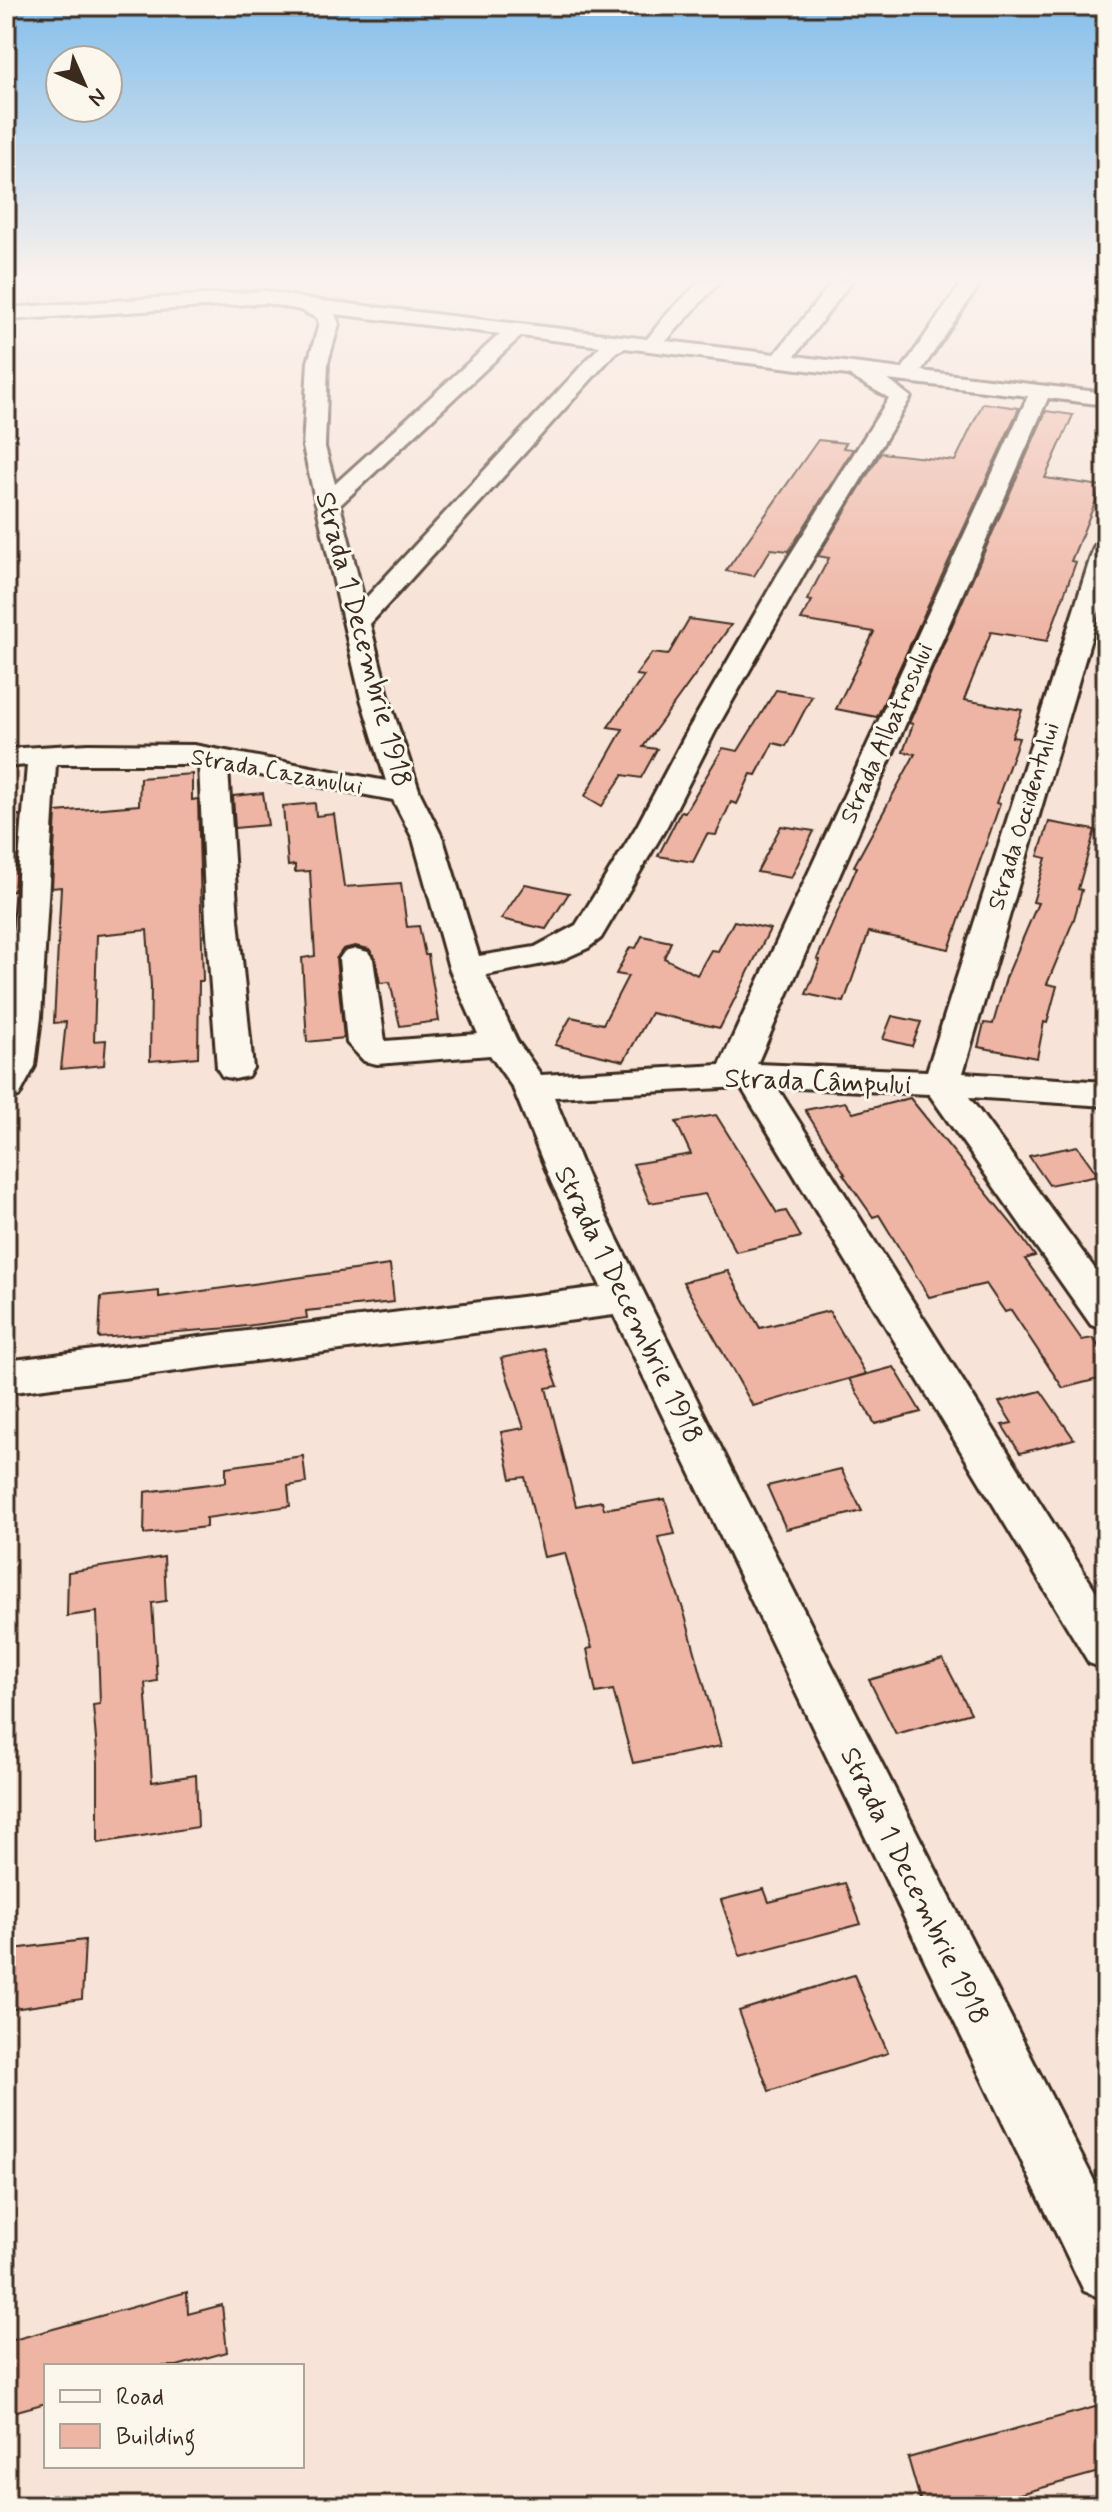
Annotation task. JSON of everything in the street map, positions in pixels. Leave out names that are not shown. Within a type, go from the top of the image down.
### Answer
[{"type":"street","name":"Strada 1 Decembrie 1918","points":[[315,398],[314,447],[356,624],[405,793],[428,839],[466,968],[500,1043],[531,1087],[571,1184],[1106,2269]]},
{"type":"street","points":[[328,503],[443,398]]},
{"type":"street","points":[[356,624],[563,398]]},
{"type":"street","points":[[466,968],[556,952],[575,944],[589,931],[791,574],[899,398]]},
{"type":"street","name":"Strada Albatrosului","points":[[743,1075],[1037,398]]},
{"type":"street","name":"Strada Occidentului","points":[[941,1085],[1106,547]]},
{"type":"street","name":"Strada Cazanului","points":[[6,758],[141,753],[213,757],[405,793]]},
{"type":"street","points":[[6,1088],[17,1066],[24,1017],[42,756]]},
{"type":"street","points":[[213,757],[222,920],[235,1068]]},
{"type":"street","points":[[356,959],[365,1043],[377,1053],[500,1043]]},
{"type":"street","points":[[743,1075],[1106,1648]]},
{"type":"street","name":"Strada Câmpului","points":[[531,1087],[743,1075],[819,1076],[1106,1094]]},
{"type":"street","points":[[941,1085],[1106,1314]]},
{"type":"street","points":[[6,1377],[627,1299]]},
{"type":"building","points":[[983,403],[1019,408],[877,717],[836,709],[874,632],[801,620],[812,601],[807,600],[829,558],[818,556],[881,453],[955,461]]},
{"type":"building","points":[[1046,411],[1073,415],[1045,478],[1102,486],[1071,561],[1076,562],[1047,641],[991,632],[964,700],[1022,710],[1012,737],[1019,738],[996,803],[1000,804],[949,949],[869,932],[844,1002],[806,994],[820,960],[817,959],[857,867],[854,866],[915,754],[903,752],[913,724],[909,723]]},
{"type":"building","points":[[818,440],[846,443],[843,448],[853,449],[789,551],[771,549],[754,576],[726,571]]},
{"type":"building","points":[[689,619],[731,625],[643,747],[657,749],[641,778],[623,775],[602,806],[585,796],[623,729],[608,727],[644,676],[636,675],[652,653],[668,655]]},
{"type":"building","points":[[776,690],[812,696],[786,746],[773,743],[756,775],[751,774],[737,804],[731,802],[716,835],[707,834],[693,862],[658,856],[681,811],[685,812],[723,748],[738,751]]},
{"type":"building","points":[[192,774],[192,800],[198,799],[203,981],[199,981],[198,1057],[150,1061],[151,986],[147,930],[97,935],[94,1041],[106,1040],[104,1065],[61,1069],[66,1022],[54,1023],[61,887],[52,888],[56,812],[139,805],[140,778]]},
{"type":"building","points":[[263,793],[268,825],[235,828],[233,796]]},
{"type":"building","points":[[315,803],[316,816],[334,814],[344,887],[401,883],[407,927],[419,926],[425,955],[428,955],[439,1021],[400,1026],[390,982],[380,983],[375,957],[369,949],[355,946],[343,949],[336,959],[344,1038],[307,1042],[302,958],[315,956],[310,871],[295,872],[295,865],[288,866],[283,806]]},
{"type":"building","points":[[20,815],[14,891],[6,892],[6,817]]},
{"type":"building","points":[[1049,822],[1095,830],[1078,889],[1082,890],[1074,919],[1047,984],[1057,986],[1047,1023],[1044,1022],[1037,1058],[978,1047],[984,1023],[993,1024],[1006,978],[1038,903],[1033,902],[1046,858],[1038,856]]},
{"type":"building","points":[[781,826],[814,831],[791,878],[757,872]]},
{"type":"building","points":[[525,884],[569,893],[546,929],[501,919]]},
{"type":"building","points":[[734,921],[770,929],[720,1028],[651,1013],[624,1061],[555,1045],[571,1017],[603,1024],[628,976],[616,974],[630,947],[636,948],[642,936],[671,942],[664,958],[697,975],[711,950],[718,951]]},
{"type":"building","points":[[892,1016],[921,1022],[912,1046],[883,1039]]},
{"type":"building","points":[[910,1098],[1035,1256],[1025,1259],[1082,1340],[1093,1338],[1106,1357],[1106,1377],[1063,1388],[1011,1310],[1005,1312],[986,1284],[929,1297],[879,1215],[873,1217],[843,1174],[805,1110],[845,1102],[853,1113]]},
{"type":"building","points":[[716,1115],[777,1213],[786,1211],[801,1237],[736,1252],[705,1194],[650,1203],[633,1164],[691,1154],[676,1122]]},
{"type":"building","points":[[1077,1146],[1098,1175],[1049,1185],[1029,1156]]},
{"type":"building","points":[[390,1265],[394,1302],[306,1311],[307,1318],[230,1328],[99,1338],[101,1297],[159,1291],[159,1297]]},
{"type":"building","points":[[728,1271],[760,1328],[829,1311],[866,1374],[753,1406],[683,1282]]},
{"type":"building","points":[[545,1349],[558,1386],[546,1388],[576,1506],[602,1501],[604,1509],[665,1499],[675,1534],[658,1537],[684,1612],[721,1746],[633,1763],[613,1690],[596,1693],[587,1649],[592,1648],[565,1553],[544,1557],[525,1477],[511,1479],[501,1432],[524,1428],[501,1358]]},
{"type":"building","points":[[894,1367],[921,1412],[875,1424],[849,1379]]},
{"type":"building","points":[[1041,1391],[1074,1439],[1020,1453],[1002,1425],[1012,1423],[999,1402]]},
{"type":"building","points":[[303,1456],[306,1483],[288,1486],[290,1506],[206,1518],[206,1527],[144,1534],[145,1492],[226,1482],[226,1467]]},
{"type":"building","points":[[841,1469],[862,1511],[786,1529],[767,1486]]},
{"type":"building","points":[[164,1557],[166,1601],[152,1603],[157,1681],[145,1683],[152,1782],[196,1775],[198,1827],[98,1843],[98,1762],[93,1705],[100,1704],[97,1612],[67,1616],[68,1572]]},
{"type":"building","points":[[943,1659],[971,1713],[896,1734],[869,1680]]},
{"type":"building","points":[[845,1883],[861,1924],[740,1956],[721,1900],[764,1889],[769,1902]]},
{"type":"building","points":[[85,1940],[82,1999],[6,2010],[6,1950]]},
{"type":"building","points":[[854,1975],[888,2053],[769,2091],[739,2011]]},
{"type":"building","points":[[187,2292],[188,2314],[222,2305],[227,2352],[184,2364],[44,2364],[44,2404],[6,2414],[6,2342]]},
{"type":"building","points":[[1099,2406],[1106,2423],[1106,2470],[977,2506],[922,2506],[908,2458]]}]
